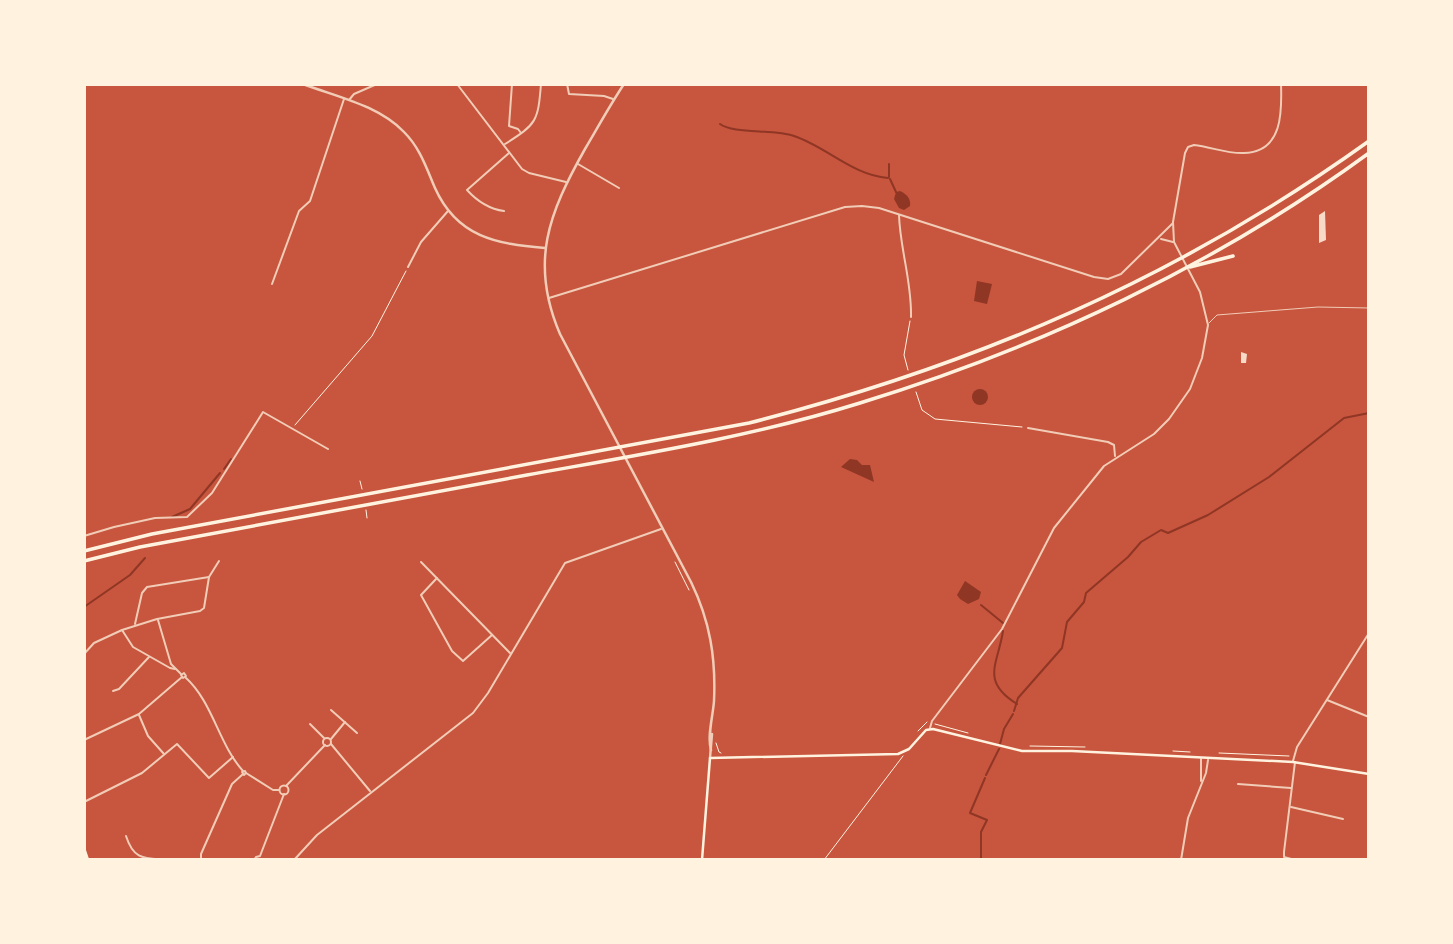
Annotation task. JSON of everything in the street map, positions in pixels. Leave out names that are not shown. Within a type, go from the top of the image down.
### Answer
[{"type":"highway","points":[[84,551],[152,534],[749,423],[906,378],[1010,340],[1150,275],[1251,219],[1369,141]]},
{"type":"highway","points":[[84,561],[153,544],[715,440],[823,414],[916,385],[1001,354],[1116,303],[1184,268],[1287,208],[1369,153]]},
{"type":"highway","points":[[1184,268],[1233,256]]},
{"type":"main road","points":[[702,860],[710,758],[903,752],[930,729],[1021,751],[1202,758],[1208,756],[1294,762],[1369,774]]},
{"type":"main road","points":[[84,848],[88,860]]},
{"type":"street","points":[[303,84],[378,113],[405,132],[419,151],[448,211],[463,225],[485,238],[510,245],[545,248]]},
{"type":"street","points":[[272,284],[299,211],[310,201],[347,100],[377,84]]},
{"type":"street","points":[[457,84],[522,169],[567,182]]},
{"type":"street","points":[[512,84],[509,126],[521,133]]},
{"type":"street","points":[[503,145],[521,133],[536,118],[541,84]]},
{"type":"street","points":[[567,84],[569,94],[604,96],[614,100]]},
{"type":"street","points":[[624,84],[567,182],[552,217],[545,248],[548,298],[561,334],[699,598],[709,627],[715,670],[711,750]]},
{"type":"street","points":[[930,729],[931,723],[1002,629],[1054,528],[1104,466],[1154,434],[1180,405],[1190,389],[1200,365],[1208,325],[1206,309],[1194,278],[1174,242],[1173,222],[1186,150],[1195,145],[1248,153],[1261,148],[1275,135],[1280,123],[1281,84]]},
{"type":"street","points":[[504,211],[475,200],[467,190],[509,153]]},
{"type":"street","points":[[578,163],[612,181],[619,188]]},
{"type":"street","points":[[548,298],[845,207],[862,205],[899,215],[1094,277],[1108,279],[1121,274],[1173,222]]},
{"type":"street","points":[[408,267],[421,242],[448,211]]},
{"type":"street","points":[[899,215],[900,237],[912,300],[911,317]]},
{"type":"street","points":[[1159,238],[1174,242]]},
{"type":"street","points":[[84,536],[155,518],[187,517],[212,493],[226,474],[263,412],[328,449]]},
{"type":"street","points":[[1028,428],[1108,442],[1114,445],[1115,457]]},
{"type":"street","points":[[294,860],[317,835],[473,713],[488,693],[565,564],[663,528]]},
{"type":"street","points":[[84,654],[94,643],[135,625],[202,610],[208,577],[219,561]]},
{"type":"street","points":[[421,562],[511,653]]},
{"type":"street","points":[[135,625],[142,593],[147,587],[208,577]]},
{"type":"street","points":[[437,578],[421,595],[452,651],[463,661],[492,635]]},
{"type":"street","points":[[157,619],[175,668]]},
{"type":"street","points":[[122,630],[129,643],[175,668],[200,692],[244,773],[284,794]]},
{"type":"street","points":[[1295,860],[1284,857],[1297,747],[1369,633]]},
{"type":"street","points":[[113,691],[149,656]]},
{"type":"street","points":[[84,740],[139,714],[183,676]]},
{"type":"street","points":[[1326,700],[1369,717]]},
{"type":"street","points":[[331,710],[357,733]]},
{"type":"street","points":[[139,714],[148,736],[164,755]]},
{"type":"street","points":[[325,739],[330,739],[345,722]]},
{"type":"street","points":[[310,724],[325,739],[325,745]]},
{"type":"street","points":[[710,758],[711,731]]},
{"type":"street","points":[[330,739],[331,744],[370,792]]},
{"type":"street","points":[[84,802],[129,781],[177,744],[209,778],[233,757]]},
{"type":"street","points":[[279,790],[280,786],[286,786],[325,745],[331,744]]},
{"type":"street","points":[[1181,860],[1188,818],[1206,773],[1208,756]]},
{"type":"street","points":[[1200,786],[1202,758]]},
{"type":"street","points":[[202,860],[201,854],[232,784],[244,773]]},
{"type":"street","points":[[1238,784],[1292,788]]},
{"type":"street","points":[[254,860],[260,856],[284,794],[288,791],[286,786]]},
{"type":"street","points":[[1290,806],[1343,819]]},
{"type":"street","points":[[127,836],[131,850],[138,855],[168,860]]},
{"type":"street","points":[[260,856],[262,860]]},
{"type":"lane","points":[[1208,325],[1217,316],[1318,307],[1369,308]]},
{"type":"path","points":[[290,428],[372,336],[408,267]]},
{"type":"path","points":[[908,370],[904,355],[911,317]]},
{"type":"path","points":[[916,392],[922,410],[935,419],[1028,428]]},
{"type":"path","points":[[675,562],[693,597]]},
{"type":"path","points":[[913,738],[926,722],[974,734]]},
{"type":"path","points":[[712,742],[717,743],[721,753]]},
{"type":"path","points":[[1030,746],[1091,747]]},
{"type":"path","points":[[1169,751],[1193,752]]},
{"type":"path","points":[[824,860],[902,758],[903,752]]},
{"type":"path","points":[[1208,756],[1289,756]]},
{"type":"shaded area","points":[[896,192],[907,195],[910,201],[910,206],[904,210],[899,208],[894,199]]},
{"type":"shaded area","points":[[977,281],[992,284],[987,304],[974,301]]},
{"type":"shaded area","points":[[977,389],[983,389],[988,397],[986,403],[977,405],[972,400],[972,394]]},
{"type":"shaded area","points":[[850,459],[857,460],[862,465],[870,465],[874,482],[841,467]]},
{"type":"shaded area","points":[[965,581],[981,592],[979,599],[968,604],[957,595]]},
{"type":"building","points":[[1325,211],[1326,240],[1319,243],[1319,215]]},
{"type":"building","points":[[1241,352],[1247,354],[1246,363],[1241,363]]},
{"type":"waterway","points":[[720,124],[734,129],[794,136],[863,172],[888,178]]},
{"type":"waterway","points":[[889,164],[889,177]]},
{"type":"waterway","points":[[890,179],[896,192]]},
{"type":"waterway","points":[[1014,711],[1018,698],[1062,648],[1067,622],[1084,602],[1086,593],[1128,557],[1141,542],[1161,530],[1168,533],[1208,515],[1269,477],[1344,418],[1369,413]]},
{"type":"waterway","points":[[224,469],[231,459]]},
{"type":"waterway","points":[[172,517],[190,509],[220,473]]},
{"type":"waterway","points":[[84,607],[130,575],[145,558]]},
{"type":"waterway","points":[[981,605],[1003,623]]},
{"type":"waterway","points":[[1003,631],[995,663],[995,679],[998,688],[1017,704]]},
{"type":"waterway","points":[[1000,744],[1004,729],[1013,714]]},
{"type":"waterway","points":[[986,775],[999,749]]},
{"type":"waterway","points":[[981,860],[981,832],[987,820],[970,813],[985,778]]}]
